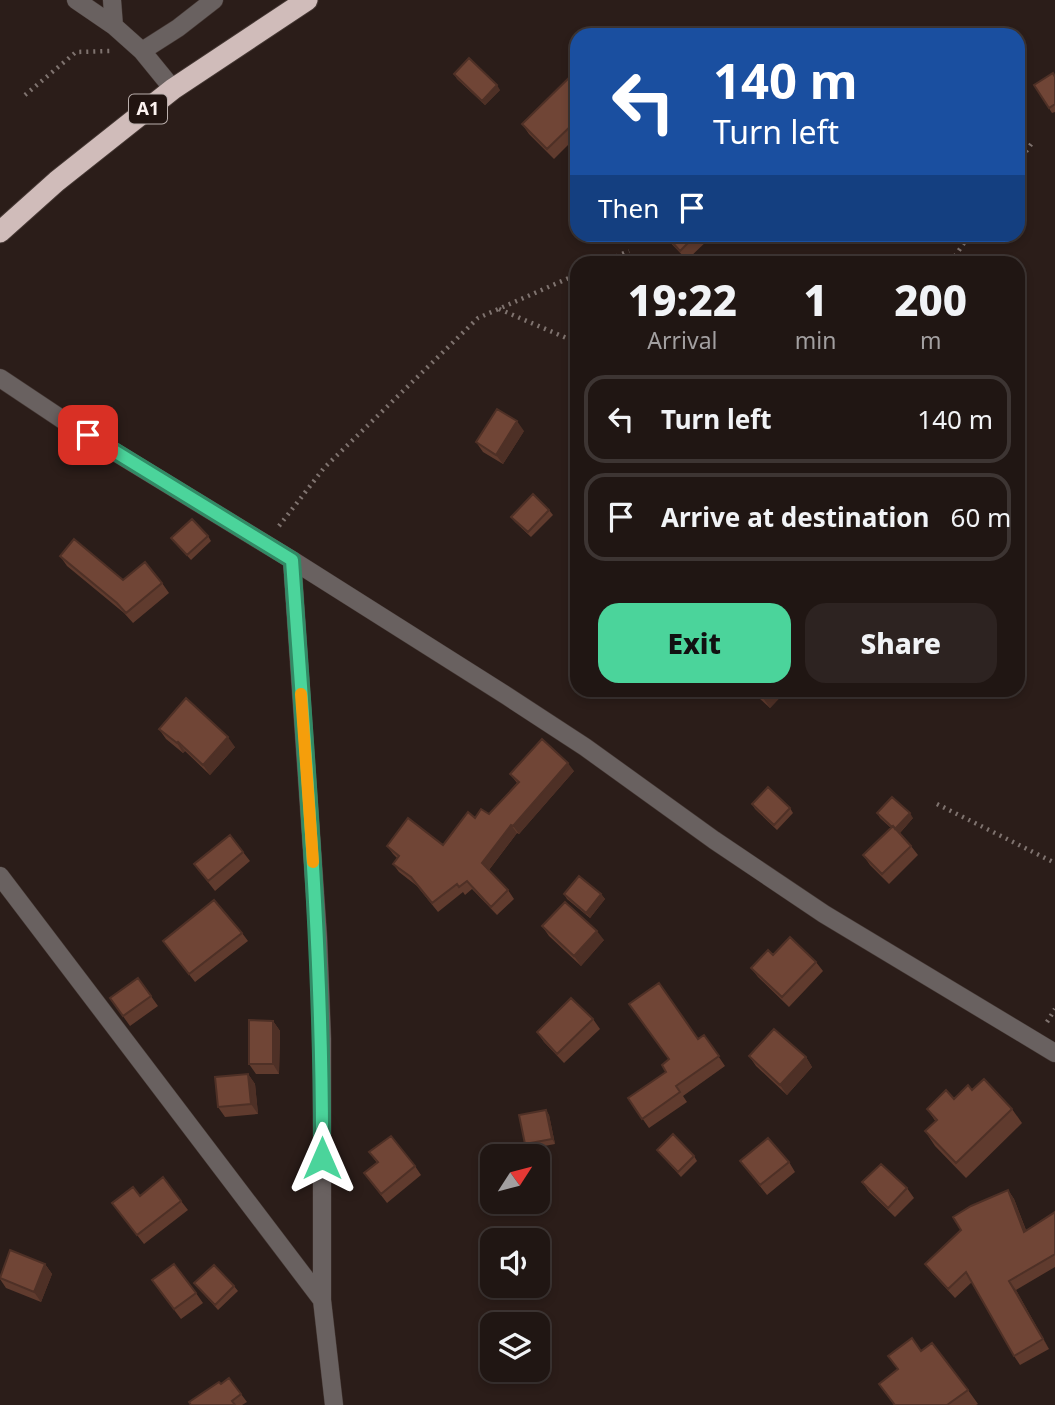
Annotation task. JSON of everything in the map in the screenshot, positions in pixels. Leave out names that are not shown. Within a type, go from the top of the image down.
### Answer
[{"type":"highway","name":"A1","points":[[0,232],[57,181],[173,89],[307,0]]},
{"type":"street","points":[[76,0],[114,26],[142,51],[173,89]]},
{"type":"street","points":[[112,0],[114,26]]},
{"type":"street","points":[[142,51],[178,29],[214,0]]},
{"type":"street","points":[[0,378],[585,747],[714,840],[824,914],[1055,1053]]},
{"type":"street","points":[[292,560],[318,937],[322,1039],[322,1300],[334,1405]]},
{"type":"street","points":[[0,876],[322,1300]]},
{"type":"path","points":[[25,94],[76,52],[142,51]]},
{"type":"path","points":[[1025,153],[1034,140]]},
{"type":"path","points":[[617,256],[629,251]]},
{"type":"path","points":[[265,544],[324,468],[478,318],[570,277]]},
{"type":"path","points":[[499,308],[570,339]]},
{"type":"path","points":[[937,804],[1055,863]]},
{"type":"building","points":[[469,58],[497,85],[482,101],[454,74]]},
{"type":"building","points":[[1053,73],[1055,104],[1049,108],[1034,85]]},
{"type":"building","points":[[570,77],[570,127],[547,149],[522,124]]},
{"type":"building","points":[[672,242],[689,242],[680,251]]},
{"type":"building","points":[[497,409],[517,421],[496,455],[476,442]]},
{"type":"building","points":[[533,494],[549,510],[528,532],[511,517]]},
{"type":"building","points":[[192,519],[208,536],[187,555],[171,538]]},
{"type":"building","points":[[74,539],[123,580],[145,562],[162,583],[126,613],[60,556]]},
{"type":"building","points":[[186,698],[228,737],[203,765],[159,729]]},
{"type":"building","points":[[542,739],[568,763],[513,826],[511,825],[482,863],[508,890],[491,907],[467,881],[459,887],[457,884],[432,903],[411,877],[393,864],[399,856],[387,846],[408,818],[443,845],[468,812],[475,818],[481,809],[489,814],[519,782],[510,774]]},
{"type":"building","points":[[768,787],[790,808],[774,825],[752,804]]},
{"type":"building","points":[[892,797],[910,813],[895,829],[877,813]]},
{"type":"building","points":[[893,826],[911,846],[882,874],[863,855]]},
{"type":"building","points":[[230,835],[243,852],[208,881],[194,864]]},
{"type":"building","points":[[579,876],[601,894],[586,913],[564,894]]},
{"type":"building","points":[[214,900],[242,933],[189,974],[163,941]]},
{"type":"building","points":[[565,902],[597,931],[574,956],[542,926]]},
{"type":"building","points":[[790,937],[816,962],[782,997],[751,968],[768,950],[773,955]]},
{"type":"building","points":[[138,978],[151,996],[123,1016],[110,998]]},
{"type":"building","points":[[659,983],[698,1039],[704,1035],[719,1056],[676,1086],[680,1092],[642,1119],[628,1098],[666,1072],[662,1065],[669,1059],[629,1004]]},
{"type":"building","points":[[571,998],[593,1019],[557,1054],[537,1032]]},
{"type":"building","points":[[249,1020],[273,1021],[273,1064],[249,1064]]},
{"type":"building","points":[[774,1029],[806,1057],[780,1085],[749,1056]]},
{"type":"building","points":[[248,1074],[251,1104],[218,1107],[215,1077]]},
{"type":"building","points":[[984,1079],[1012,1109],[956,1163],[925,1131],[937,1120],[927,1109],[946,1090],[954,1099],[968,1085],[972,1090]]},
{"type":"building","points":[[546,1110],[552,1139],[525,1144],[519,1115]]},
{"type":"building","points":[[673,1134],[694,1156],[678,1172],[657,1150]]},
{"type":"building","points":[[391,1136],[415,1166],[381,1194],[364,1173],[378,1162],[369,1152]]},
{"type":"building","points":[[768,1138],[789,1162],[760,1185],[740,1161]]},
{"type":"building","points":[[881,1164],[907,1188],[888,1208],[862,1182]]},
{"type":"building","points":[[163,1177],[181,1201],[137,1235],[112,1203],[133,1187],[140,1196]]},
{"type":"building","points":[[1008,1190],[1024,1232],[1055,1212],[1055,1254],[1009,1281],[1043,1339],[1014,1356],[966,1272],[948,1289],[925,1264],[961,1230],[953,1217]]},
{"type":"building","points":[[10,1250],[45,1264],[34,1292],[0,1278]]},
{"type":"building","points":[[174,1264],[196,1293],[174,1309],[152,1280]]},
{"type":"building","points":[[214,1265],[234,1286],[215,1305],[194,1283]]},
{"type":"building","points":[[912,1338],[921,1351],[932,1343],[968,1390],[947,1405],[895,1405],[879,1384],[898,1369],[888,1356]]},
{"type":"building","points":[[229,1378],[241,1394],[232,1401],[235,1405],[191,1405],[189,1402],[219,1382],[221,1384]]},
{"type":"slow traffic","points":[[301,694],[313,862]]},
{"type":"route","points":[[88,435],[292,560],[318,937],[322,1039],[322,1158]]}]
